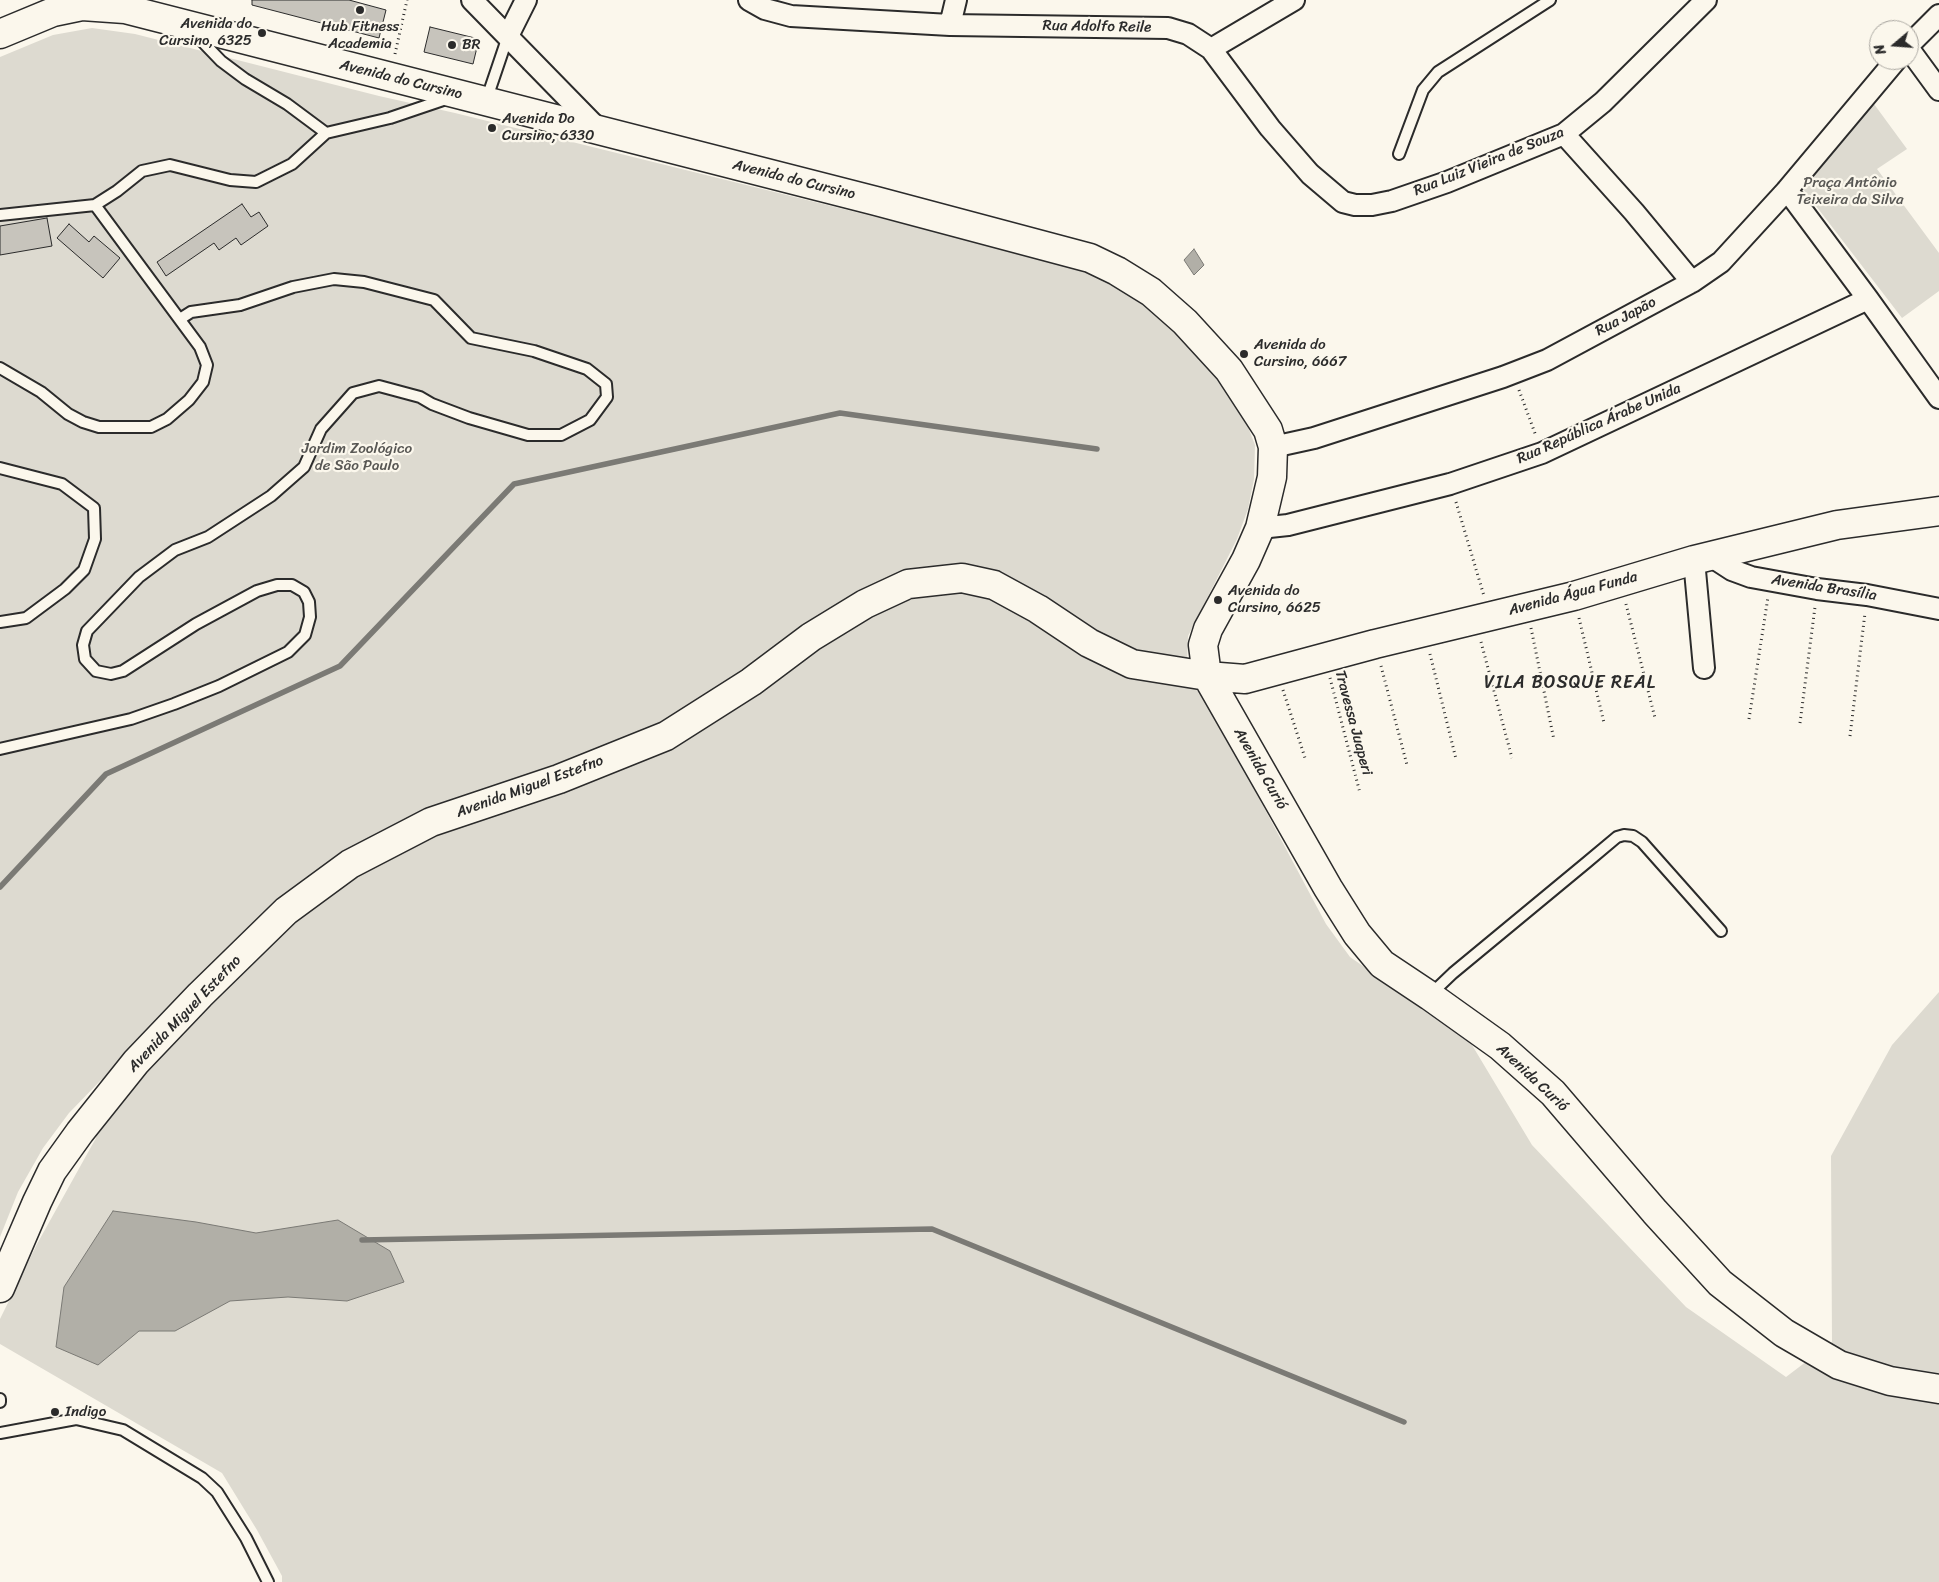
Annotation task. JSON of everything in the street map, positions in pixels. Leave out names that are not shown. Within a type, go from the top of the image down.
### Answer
[{"type":"main road","name":"Avenida do Cursino","points":[[0,34],[53,12],[82,6],[125,9],[598,129],[1090,258],[1117,271],[1150,292],[1185,322],[1229,370],[1268,430],[1273,447],[1272,476],[1260,528],[1246,560],[1208,629],[1203,645],[1207,676]]},
{"type":"main road","name":"Avenida Água Funda","points":[[1207,676],[1245,679],[1375,644],[1574,596],[1703,558],[1837,525],[1939,510]]},
{"type":"main road","name":"Avenida Miguel Estefno","points":[[0,1288],[36,1202],[52,1171],[80,1132],[136,1062],[200,995],[286,911],[350,864],[431,822],[559,779],[666,736],[751,682],[811,637],[865,604],[908,584],[962,578],[994,585],[1038,609],[1089,643],[1132,664],[1207,676]]},
{"type":"main road","name":"Avenida Curió","points":[[1207,676],[1328,888],[1357,934],[1382,964],[1500,1046],[1553,1093],[1655,1212],[1720,1283],[1784,1333],[1839,1365],[1890,1381],[1939,1390]]},
{"type":"street","points":[[472,0],[598,129]]},
{"type":"street","points":[[508,36],[526,0]]},
{"type":"street","name":"Rua Adolfo Reile","points":[[750,0],[776,13],[792,16],[950,25],[1168,28],[1188,34],[1212,49],[1270,128],[1310,174],[1342,202],[1355,205],[1372,205]]},
{"type":"street","points":[[950,25],[957,0]]},
{"type":"street","points":[[1212,49],[1294,0]]},
{"type":"street","name":"Rua Luiz Vieira de Souza","points":[[1372,205],[1446,182],[1564,134],[1603,102],[1706,0]]},
{"type":"street","points":[[1919,35],[1939,16]]},
{"type":"street","points":[[1919,63],[1939,90]]},
{"type":"street","name":"Rua Japão","points":[[1273,447],[1314,438],[1512,374],[1547,360],[1692,282],[1721,262],[1787,190],[1888,70]]},
{"type":"street","points":[[1564,134],[1634,212],[1692,282]]},
{"type":"street","points":[[1787,190],[1939,398]]},
{"type":"street","name":"Rua República Árabe Unida","points":[[1260,528],[1288,525],[1450,484],[1542,453],[1868,299]]},
{"type":"street","points":[[1703,558],[1704,668]]},
{"type":"street","name":"Avenida Brasília","points":[[1703,558],[1751,577],[1817,589],[1867,595],[1939,609]]},
{"type":"lane","points":[[1400,154],[1423,90],[1438,72],[1550,0]]},
{"type":"lane","points":[[188,26],[220,61],[245,79],[287,104],[326,133]]},
{"type":"lane","points":[[486,102],[508,36]]},
{"type":"lane","points":[[0,215],[95,205],[118,191],[142,171],[170,165],[230,180],[256,182],[292,164],[326,133],[390,118],[458,95]]},
{"type":"lane","points":[[0,368],[41,392],[68,414],[83,422],[99,427],[151,427],[167,419],[189,400],[203,382],[207,364],[200,347],[95,205]]},
{"type":"lane","points":[[0,748],[131,719],[174,704],[219,686],[288,652],[305,635],[310,617],[309,602],[304,592],[292,585],[278,585],[257,591],[196,624],[123,671],[111,674],[96,671],[85,659],[83,645],[87,631],[139,577],[175,550],[208,537],[271,496],[304,467],[321,429],[353,393],[379,386],[420,397],[432,404],[468,418],[528,435],[561,435],[590,420],[607,397],[606,384],[587,369],[534,351],[471,338],[434,300],[364,282],[334,279],[293,287],[240,305],[191,312],[180,319]]},
{"type":"lane","points":[[0,468],[62,484],[94,508],[95,538],[84,570],[65,589],[26,618],[0,622]]},
{"type":"lane","points":[[1430,996],[1453,973],[1586,862],[1617,837],[1624,835],[1633,836],[1642,842],[1721,931]]},
{"type":"lane","points":[[0,1433],[76,1419],[122,1430],[202,1478],[217,1492],[246,1538],[268,1582]]},
{"type":"path","points":[[390,77],[407,0]]},
{"type":"path","points":[[1512,374],[1542,453]]},
{"type":"path","points":[[1450,484],[1483,618],[1512,758]]},
{"type":"path","points":[[1750,720],[1771,580]]},
{"type":"path","points":[[1620,582],[1655,718]]},
{"type":"path","points":[[1800,724],[1817,589]]},
{"type":"path","points":[[1850,736],[1867,595]]},
{"type":"path","points":[[1574,596],[1604,723]]},
{"type":"path","points":[[1526,607],[1554,740]]},
{"type":"path","points":[[1424,632],[1456,759]]},
{"type":"path","points":[[1375,644],[1407,765]]},
{"type":"path","name":"Travessa Juaperi","points":[[1324,658],[1360,793]]},
{"type":"path","points":[[1277,671],[1306,761]]},
{"type":"green space","name":"Jardim Zoológico de São Paulo","points":[[92,28],[135,34],[379,96],[455,113],[1086,269],[1128,292],[1163,318],[1212,371],[1248,427],[1255,445],[1254,479],[1248,509],[1237,539],[1188,636],[1187,663],[1326,924],[1350,957],[1469,1040],[1532,1145],[1686,1307],[1786,1377],[1832,1342],[1831,1156],[1892,1045],[1939,992],[1939,1582],[282,1582],[282,1576],[257,1530],[222,1473],[0,1344],[0,1319],[37,1244],[96,1138],[103,1079],[69,1113],[43,1148],[18,1192],[0,1237],[0,57],[53,35]]},
{"type":"green space","name":"Praça Antônio Teixeira da Silva","points":[[1874,104],[1907,149],[1877,169],[1939,253],[1939,291],[1902,318],[1803,189]]},
{"type":"shaded area","points":[[1194,249],[1204,265],[1194,275],[1184,260]]},
{"type":"shaded area","points":[[113,1211],[196,1222],[256,1233],[338,1220],[390,1251],[404,1282],[347,1301],[288,1297],[230,1301],[175,1331],[139,1331],[98,1365],[56,1347],[64,1287]]},
{"type":"building","points":[[252,0],[349,0],[386,10],[379,38],[252,5]]},
{"type":"building","name":"BR","points":[[430,27],[479,39],[473,64],[424,52]]},
{"type":"building","points":[[242,204],[251,217],[259,212],[268,226],[241,245],[236,238],[219,250],[214,243],[166,276],[157,262]]},
{"type":"building","points":[[47,218],[52,246],[0,255],[0,226]]},
{"type":"building","points":[[69,224],[89,242],[94,236],[120,258],[103,278],[57,238]]},
{"type":"waterway","points":[[0,887],[106,774],[340,666],[514,484],[840,413],[1097,449]]},
{"type":"waterway","points":[[362,1240],[932,1229],[1404,1422]]},
{"type":"place","name":"Hub Fitness Academia","points":[[360,10]]},
{"type":"place","name":"Avenida do Cursino, 6325","points":[[262,33]]},
{"type":"place","name":"BR","points":[[452,45]]},
{"type":"place","name":"Avenida Do Cursino, 6330","points":[[492,128]]},
{"type":"place","name":"Avenida do Cursino, 6667","points":[[1244,354]]},
{"type":"place","name":"Avenida do Cursino, 6625","points":[[1218,600]]},
{"type":"place","name":"Indigo","points":[[55,1412]]},
{"type":"district","name":"VILA BOSQUE REAL","points":[[1570,683]]}]
